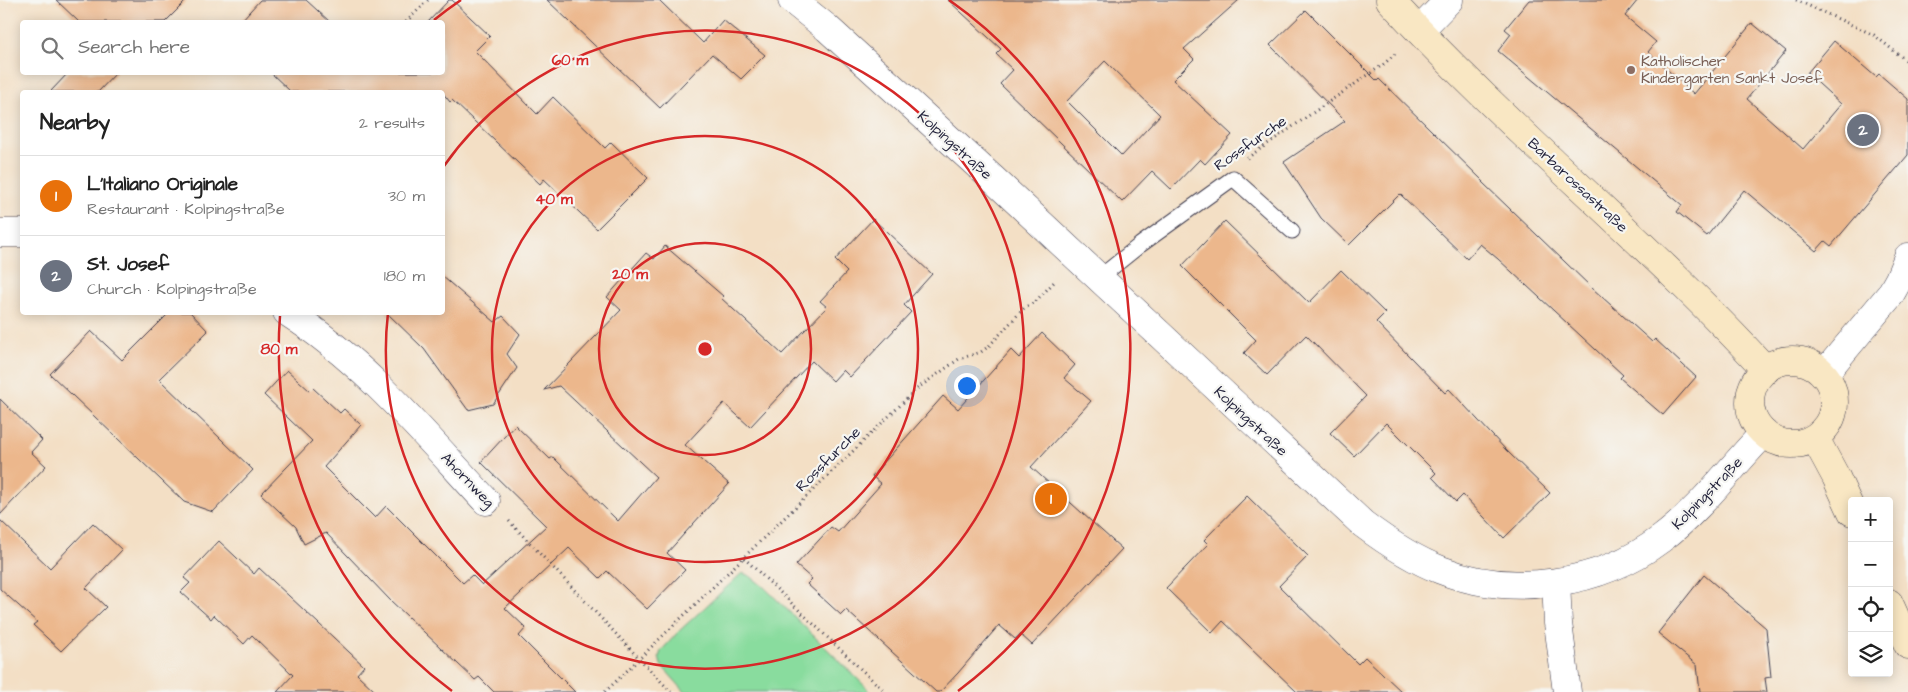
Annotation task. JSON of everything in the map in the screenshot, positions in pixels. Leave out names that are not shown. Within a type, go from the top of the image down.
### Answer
[{"type":"street","name":"Kolpingstraße","points":[[792,0],[842,42],[1099,278],[1336,500],[1380,537],[1422,562],[1467,578],[1511,585],[1556,582],[1598,572],[1620,563],[1660,540],[1691,513],[1764,433]]},
{"type":"street","name":"Barbarossastraße","points":[[1390,0],[1491,103],[1696,295],[1766,370]]},
{"type":"street","points":[[1419,31],[1449,0]]},
{"type":"street","points":[[0,233],[20,233]]},
{"type":"street","points":[[1824,374],[1881,307],[1905,273]]},
{"type":"street","name":"Ahornweg","points":[[291,315],[339,349],[373,380],[486,501]]},
{"type":"street","points":[[1794,359],[1806,362],[1824,374],[1834,391],[1834,411],[1830,420],[1815,438],[1795,444],[1775,440],[1764,433],[1754,420],[1749,404],[1754,384],[1766,370],[1779,362],[1794,359]]},
{"type":"street","points":[[1815,438],[1848,503]]},
{"type":"street","points":[[1556,582],[1558,623],[1567,692]]},
{"type":"street","points":[[1893,612],[1908,645]]},
{"type":"lane","points":[[1099,278],[1140,245],[1233,178],[1292,231]]},
{"type":"path","points":[[408,20],[428,0]]},
{"type":"path","points":[[1796,0],[1874,36],[1908,62]]},
{"type":"path","name":"Rossfurche","points":[[1242,162],[1384,64],[1419,31]]},
{"type":"path","name":"Rossfurche","points":[[605,692],[918,388],[959,359],[981,352],[989,346],[1025,307],[1035,302],[1076,257]]},
{"type":"path","name":"Ahornweg","points":[[486,501],[508,520],[671,692]]},
{"type":"path","points":[[744,558],[885,692]]},
{"type":"green space","points":[[742,573],[750,576],[764,587],[871,692],[685,692],[661,665],[659,657],[661,651],[678,632]]},
{"type":"building","points":[[56,0],[187,0],[167,20],[77,20]]},
{"type":"building","points":[[260,0],[306,0],[328,20],[242,20]]},
{"type":"building","points":[[449,0],[452,0],[490,36],[475,51],[537,114],[553,97],[605,148],[611,142],[648,178],[597,229],[544,179],[540,184],[452,100],[450,102],[445,96],[445,90],[289,90],[273,75],[445,75],[445,20],[430,20]]},
{"type":"building","points":[[547,0],[659,0],[703,43],[723,20],[765,55],[741,79],[712,54],[660,108]]},
{"type":"building","points":[[948,0],[1239,0],[1184,49],[1194,59],[1173,80],[1232,135],[1205,164],[1200,159],[1171,189],[1152,171],[1122,202],[1000,84],[1013,70],[996,54],[1001,49]],"holes":[[[1105,61],[1160,115],[1122,156],[1067,101]]]},
{"type":"building","points":[[1529,0],[1638,0],[1625,16],[1656,42],[1648,52],[1694,94],[1752,23],[1786,51],[1747,99],[1803,149],[1841,104],[1807,73],[1834,41],[1876,77],[1879,74],[1908,99],[1908,155],[1831,246],[1825,241],[1816,251],[1744,190],[1707,236],[1677,212],[1682,205],[1498,51],[1511,34],[1505,29]]},
{"type":"building","points":[[1306,10],[1592,288],[1652,342],[1655,339],[1696,377],[1663,415],[1620,378],[1623,375],[1498,259],[1480,244],[1467,259],[1400,194],[1349,245],[1321,218],[1284,162],[1345,121],[1270,45]]},
{"type":"building","points":[[66,75],[114,75],[100,90],[52,90]]},
{"type":"building","points":[[873,219],[932,274],[904,305],[911,312],[850,377],[843,370],[833,381],[812,361],[750,427],[724,403],[685,445],[729,484],[667,553],[685,570],[647,609],[607,571],[600,578],[569,548],[505,608],[526,628],[519,636],[575,692],[494,692],[479,677],[475,680],[390,600],[326,533],[304,544],[296,527],[261,494],[312,441],[264,395],[287,370],[310,391],[313,388],[340,413],[344,409],[361,425],[324,467],[375,518],[386,506],[463,583],[472,575],[482,585],[546,526],[481,462],[515,425],[550,459],[553,457],[618,521],[656,477],[559,386],[544,390],[621,310],[607,297],[646,253],[654,259],[665,246],[723,296],[721,298],[782,354],[827,307],[820,301],[847,272],[835,260]]},
{"type":"building","points":[[1225,221],[1309,303],[1341,270],[1385,313],[1376,322],[1445,393],[1449,389],[1506,450],[1550,493],[1504,538],[1463,495],[1456,502],[1432,477],[1436,473],[1386,423],[1354,456],[1330,433],[1366,396],[1306,335],[1267,375],[1244,353],[1256,340],[1182,266]]},
{"type":"building","points":[[445,279],[495,322],[503,316],[520,334],[507,354],[517,368],[493,404],[468,410],[424,349],[389,315],[445,315]]},
{"type":"building","points":[[167,315],[193,315],[208,331],[159,379],[253,470],[213,512],[184,502],[50,374],[91,331],[122,360]]},
{"type":"building","points":[[1042,333],[1075,365],[1064,378],[1091,401],[1031,467],[1122,549],[1032,645],[1020,634],[1015,639],[999,625],[958,673],[940,692],[936,692],[846,610],[841,615],[807,584],[812,579],[796,565],[831,527],[838,532],[881,484],[872,476],[943,396],[958,409],[1011,350],[1019,358]]},
{"type":"building","points":[[0,399],[42,440],[31,452],[46,466],[0,515]]},
{"type":"building","points":[[1247,496],[1308,556],[1279,586],[1358,664],[1365,657],[1402,692],[1297,692],[1223,621],[1212,633],[1166,588],[1208,544],[1204,540]]},
{"type":"building","points":[[0,520],[50,568],[93,523],[122,550],[86,588],[106,607],[61,651],[33,625],[37,622],[0,589]]},
{"type":"building","points":[[219,541],[254,574],[259,568],[364,666],[357,674],[376,692],[277,692],[293,675],[252,635],[244,644],[214,615],[211,619],[181,592],[190,583],[184,578]]},
{"type":"building","points":[[1704,575],[1766,628],[1771,677],[1765,678],[1767,692],[1700,692],[1697,665],[1658,633]]},
{"type":"place","name":"Katholischer Kindergarten Sankt Josef","points":[[1631,70]]},
{"type":"place","name":"St. Josef","points":[[1863,130]]},
{"type":"place","name":"L'Italiano Originale","points":[[1051,499]]}]
